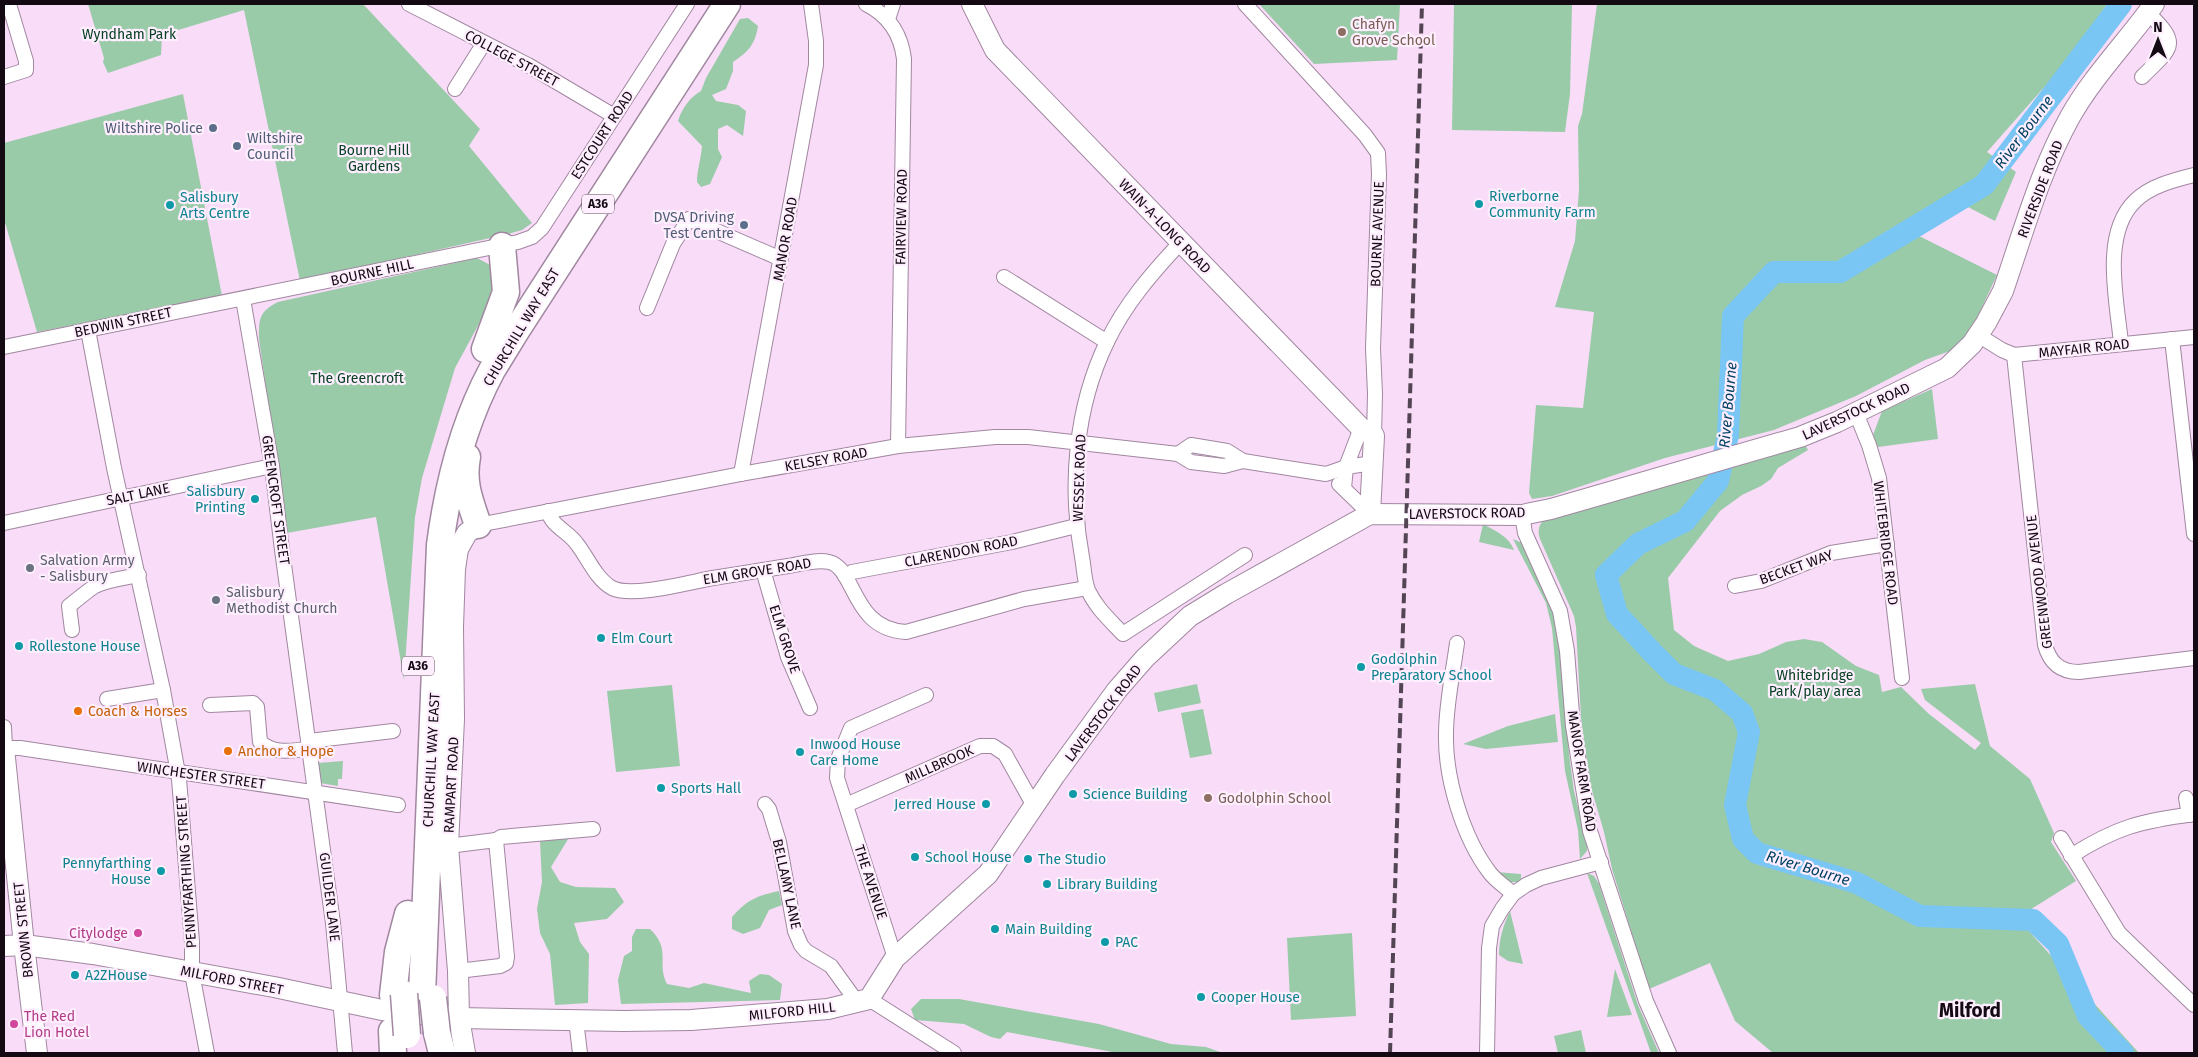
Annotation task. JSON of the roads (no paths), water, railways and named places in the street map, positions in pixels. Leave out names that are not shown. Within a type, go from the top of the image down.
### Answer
[{"type":"highway","name":"CHURCHILL WAY EAST","points":[[416,1043],[413,995],[416,917],[420,603],[426,516],[433,479],[464,389],[485,349],[706,4]]},
{"type":"highway","name":"CHURCHILL WAY EAST","points":[[416,917],[440,545],[450,483],[475,407],[492,370],[516,331],[727,4]]},
{"type":"highway","points":[[485,349],[506,292],[502,246]]},
{"type":"highway","points":[[475,407],[465,475],[468,497],[478,525]]},
{"type":"street","points":[[4,77],[26,70],[26,62],[9,4]]},
{"type":"street","name":"COLLEGE STREET","points":[[408,4],[528,65],[614,116]]},
{"type":"street","name":"ESTCOURT ROAD","points":[[502,246],[526,240],[542,228],[687,4]]},
{"type":"street","name":"MANOR ROAD","points":[[740,474],[782,259],[816,64],[816,41],[811,4]]},
{"type":"street","name":"FAIRVIEW ROAD","points":[[866,4],[888,19],[902,46],[904,59],[898,446]]},
{"type":"street","points":[[888,19],[892,4]]},
{"type":"street","name":"WAIN-A-LONG ROAD","points":[[972,4],[995,50],[1367,432]]},
{"type":"street","name":"BOURNE AVENUE","points":[[1245,4],[1365,135],[1378,153],[1380,174],[1373,348],[1375,394],[1367,432],[1373,463],[1370,514]]},
{"type":"street","points":[[2142,77],[2167,52],[2170,46],[2167,32],[2151,8]]},
{"type":"street","name":"RIVERSIDE ROAD","points":[[1978,335],[2003,291],[2046,167],[2070,118],[2085,93],[2151,8]]},
{"type":"street","points":[[456,89],[484,43]]},
{"type":"street","points":[[2121,343],[2114,264],[2117,235],[2121,222],[2134,201],[2154,188],[2194,175]]},
{"type":"street","points":[[647,308],[673,244],[689,219],[782,259]]},
{"type":"street","name":"WESSEX ROAD","points":[[1181,242],[1128,304],[1106,342],[1084,407],[1078,442],[1076,526],[1087,588],[1096,606],[1123,634],[1245,555]]},
{"type":"street","name":"BOURNE HILL","points":[[243,298],[502,246]]},
{"type":"street","points":[[1004,277],[1106,342]]},
{"type":"street","name":"BEDWIN STREET","points":[[4,348],[243,298]]},
{"type":"street","name":"GREENCROFT STREET","points":[[243,298],[272,466],[316,792]]},
{"type":"street","name":"PENNYFARTHING STREET","points":[[88,330],[121,497],[163,690],[176,772],[179,779],[189,893],[192,973],[207,1053]]},
{"type":"street","points":[[1978,335],[2014,355]]},
{"type":"street","name":"LAVERSTOCK ROAD","points":[[1034,806],[1117,690],[1145,658],[1190,616],[1249,580],[1370,514],[1522,515],[1551,509],[1714,463],[1800,437],[1856,413],[1947,368],[1965,352],[1978,335]]},
{"type":"street","name":"MAYFAIR ROAD","points":[[2014,355],[2194,336]]},
{"type":"street","points":[[2172,339],[2194,534]]},
{"type":"street","name":"GREENWOOD AVENUE","points":[[2014,355],[2044,635],[2048,656],[2060,668],[2074,672],[2194,658]]},
{"type":"street","name":"WHITEBRIDGE ROAD","points":[[1856,413],[1869,445],[1878,478],[1902,678]]},
{"type":"street","points":[[1344,488],[1346,467],[1367,432]]},
{"type":"street","name":"KELSEY ROAD","points":[[478,525],[740,474],[898,446],[995,437],[1028,436],[1178,454],[1191,462],[1224,466],[1243,461],[1326,474],[1346,467],[1373,463]]},
{"type":"street","name":"SALT LANE","points":[[4,523],[272,466]]},
{"type":"street","name":"KELSEY ROAD","points":[[1326,474],[1344,488],[1370,514]]},
{"type":"street","name":"ELM GROVE ROAD","points":[[548,511],[550,519],[577,543],[600,577],[613,588],[621,591],[651,590],[763,570],[817,562],[830,562],[837,566],[845,576],[857,600],[868,613],[884,627],[892,631],[906,632],[1024,599],[1087,588]]},
{"type":"street","name":"MANOR FARM ROAD","points":[[1522,515],[1525,533],[1560,611],[1567,651],[1573,726],[1581,785],[1590,831],[1646,1002],[1668,1053]]},
{"type":"street","name":"RAMPART ROAD","points":[[465,1053],[459,1018],[458,971],[448,846],[454,719],[452,658],[456,556],[463,537],[478,525]]},
{"type":"street","name":"CLARENDON ROAD","points":[[845,576],[852,572],[1012,542],[1076,526]]},
{"type":"street","name":"BECKET WAY","points":[[1735,586],[1761,581],[1831,553],[1887,544]]},
{"type":"street","name":"ELM GROVE","points":[[763,570],[788,656],[810,708]]},
{"type":"street","points":[[72,630],[69,606],[78,598],[86,594],[94,586],[139,575]]},
{"type":"street","points":[[1457,643],[1446,731],[1446,762],[1460,812],[1480,857],[1491,875],[1513,894]]},
{"type":"street","points":[[107,699],[163,690]]},
{"type":"street","points":[[846,806],[837,778],[838,759],[846,734],[851,728],[926,694]]},
{"type":"street","points":[[210,705],[253,703],[257,707],[260,742],[272,750],[281,752],[310,745],[393,731]]},
{"type":"street","points":[[4,727],[4,748]]},
{"type":"street","name":"MILLBROOK","points":[[846,806],[980,746],[992,746],[1005,754],[1034,806]]},
{"type":"street","name":"WINCHESTER STREET","points":[[4,748],[20,748],[398,805]]},
{"type":"street","name":"BROWN STREET","points":[[4,748],[37,1053]]},
{"type":"street","name":"GUILDER LANE","points":[[316,792],[339,969],[339,1002],[345,1053]]},
{"type":"street","points":[[2071,856],[2099,838],[2141,822],[2192,815],[2186,798]]},
{"type":"street","name":"BELLAMY LANE","points":[[764,804],[769,809],[779,842],[795,931],[801,945],[806,951],[831,966],[863,1001]]},
{"type":"street","name":"THE AVENUE","points":[[846,806],[895,958]]},
{"type":"street","points":[[954,1053],[938,1049],[863,1001],[895,958],[988,874],[1034,806]]},
{"type":"street","points":[[448,846],[496,840],[501,837],[593,829]]},
{"type":"street","points":[[2061,838],[2119,933],[2194,1004]]},
{"type":"street","points":[[458,971],[500,966],[506,963],[496,840]]},
{"type":"street","points":[[1487,1053],[1489,948],[1492,926],[1513,894],[1541,878],[1601,862]]},
{"type":"street","name":"MILFORD STREET","points":[[4,946],[24,945],[84,952],[274,987],[339,1002],[397,1012],[459,1018]]},
{"type":"street","name":"MILFORD HILL","points":[[459,1018],[624,1021],[710,1018],[828,1010],[863,1001]]},
{"type":"street","points":[[576,1020],[580,1053]]},
{"type":"waterway","name":"River Bourne","points":[[2121,4],[1984,185],[1840,272],[1774,272],[1733,316],[1728,435],[1718,481],[1685,521],[1638,544],[1606,575],[1617,614],[1652,652],[1674,674],[1715,690],[1742,713],[1749,732],[1735,805],[1743,839],[1757,853],[1857,883],[1920,916],[2033,920],[2058,944],[2088,1016],[2123,1053]]},
{"type":"railway","points":[[1390,1053],[1422,4]]},
{"type":"place","name":"Chafyn Grove School","points":[[1342,32]]},
{"type":"place","name":"Wiltshire Police","points":[[213,128]]},
{"type":"place","name":"Wiltshire Council","points":[[237,146]]},
{"type":"place","name":"Riverborne Community Farm","points":[[1479,204]]},
{"type":"place","name":"Salisbury Arts Centre","points":[[170,205]]},
{"type":"place","name":"DVSA Driving Test Centre","points":[[744,225]]},
{"type":"place","name":"Salisbury Printing","points":[[255,499]]},
{"type":"place","name":"Salvation Army - Salisbury","points":[[30,568]]},
{"type":"place","name":"Salisbury Methodist Church","points":[[216,600]]},
{"type":"place","name":"Elm Court","points":[[601,638]]},
{"type":"place","name":"Rollestone House","points":[[19,646]]},
{"type":"place","name":"Godolphin Preparatory School","points":[[1361,667]]},
{"type":"place","name":"Coach & Horses","points":[[78,711]]},
{"type":"place","name":"Anchor & Hope","points":[[228,751]]},
{"type":"place","name":"Inwood House Care Home","points":[[800,752]]},
{"type":"place","name":"Sports Hall","points":[[661,788]]},
{"type":"place","name":"Science Building","points":[[1073,794]]},
{"type":"place","name":"Godolphin School","points":[[1208,798]]},
{"type":"place","name":"Jerred House","points":[[986,804]]},
{"type":"place","name":"School House","points":[[915,857]]},
{"type":"place","name":"The Studio","points":[[1028,859]]},
{"type":"place","name":"Pennyfarthing House","points":[[161,871]]},
{"type":"place","name":"Library Building","points":[[1047,884]]},
{"type":"place","name":"Main Building","points":[[995,929]]},
{"type":"place","name":"Citylodge","points":[[138,933]]},
{"type":"place","name":"PAC","points":[[1105,942]]},
{"type":"place","name":"A2ZHouse","points":[[75,975]]},
{"type":"place","name":"Cooper House","points":[[1201,997]]},
{"type":"place","name":"The Red Lion Hotel","points":[[14,1024]]},
{"type":"district","name":"Milford","points":[[1970,1010]]},
{"type":"park label","name":"Wyndham Park","points":[[129,34]]},
{"type":"park label","name":"Bourne Hill Gardens","points":[[374,158]]},
{"type":"park label","name":"The Greencroft","points":[[357,378]]},
{"type":"park label","name":"Whitebridge Park/play area","points":[[1815,684]]}]
